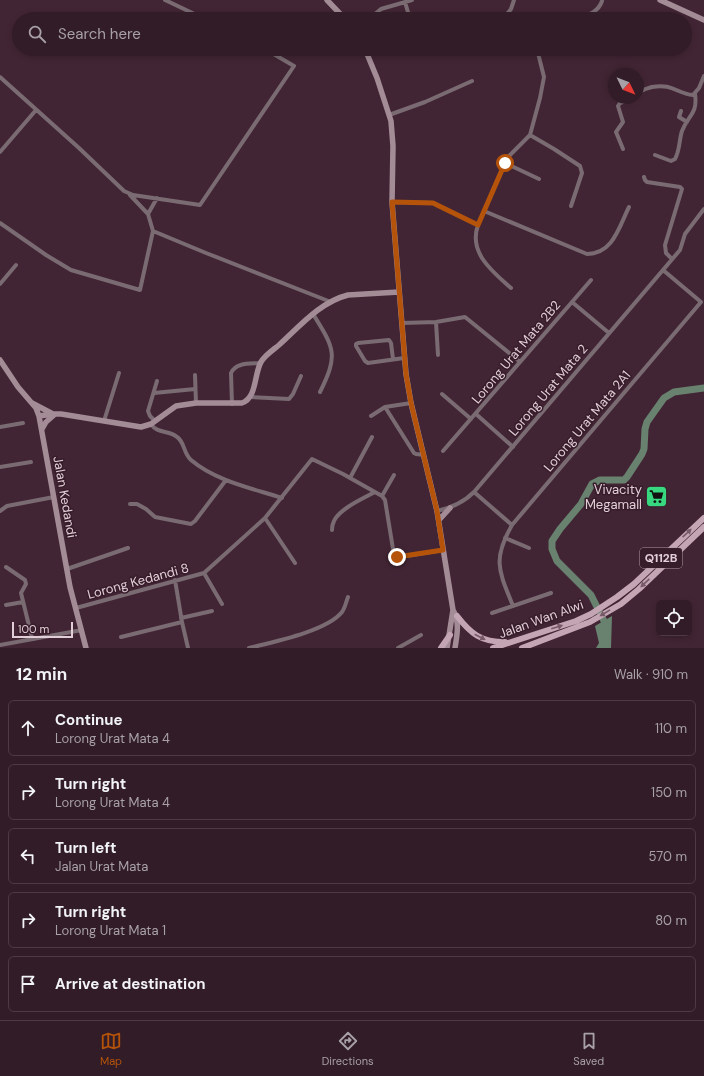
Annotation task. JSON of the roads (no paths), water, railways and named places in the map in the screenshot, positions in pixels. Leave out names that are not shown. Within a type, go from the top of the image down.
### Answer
[{"type":"main road","name":"Jalan Wan Alwi","points":[[493,648],[576,621],[590,614],[634,584],[704,518]]},
{"type":"main road","name":"Jalan Wan Alwi","points":[[522,648],[590,622],[621,604],[639,589],[704,527]]},
{"type":"main road","points":[[455,613],[468,629],[478,637],[495,642],[511,642]]},
{"type":"main road","points":[[441,648],[450,635]]},
{"type":"street","points":[[165,0],[190,12]]},
{"type":"street","points":[[327,0],[338,12]]},
{"type":"street","points":[[377,12],[381,9],[412,0]]},
{"type":"street","points":[[509,12],[514,0]]},
{"type":"street","points":[[592,12],[597,10],[602,0]]},
{"type":"street","points":[[660,0],[686,12]]},
{"type":"street","points":[[405,2],[408,12]]},
{"type":"street","points":[[692,15],[704,20]]},
{"type":"street","points":[[129,193],[200,205],[294,66],[277,56]]},
{"type":"street","points":[[368,56],[389,115],[393,142],[392,202],[404,358],[411,403],[439,520],[455,613],[457,637],[455,648]]},
{"type":"street","points":[[511,288],[482,259],[479,252],[476,232],[505,163],[511,153],[530,135],[543,83],[544,73],[539,56]]},
{"type":"street","points":[[656,156],[672,161],[675,159],[682,133],[687,122],[694,113],[696,100],[695,94],[704,76]]},
{"type":"street","points":[[0,77],[79,148],[117,185],[129,193],[148,214],[153,231],[140,290],[71,270],[46,255],[0,223]]},
{"type":"street","points":[[389,115],[421,104],[472,80]]},
{"type":"street","points":[[644,91],[657,86],[665,86],[688,94],[695,94]]},
{"type":"street","points":[[619,104],[618,106],[623,122],[616,132],[623,149]]},
{"type":"street","points":[[0,152],[36,110]]},
{"type":"street","points":[[681,111],[679,117],[687,122]]},
{"type":"street","points":[[530,135],[554,148],[580,166],[582,173],[571,206]]},
{"type":"street","points":[[505,163],[539,179]]},
{"type":"street","points":[[644,177],[647,182],[680,187],[682,189],[665,245],[666,253],[672,259]]},
{"type":"street","points":[[148,214],[157,198]]},
{"type":"street","points":[[392,202],[433,203],[478,225]]},
{"type":"street","points":[[484,211],[587,254],[593,254],[599,253],[608,247],[629,207]]},
{"type":"street","name":"Lorong Urat Mata 2","points":[[437,511],[450,508],[465,500],[474,492],[680,250],[685,234],[704,209]]},
{"type":"street","points":[[153,231],[331,302]]},
{"type":"street","points":[[0,284],[16,265]]},
{"type":"street","name":"Lorong Urat Mata 2A1","points":[[513,606],[499,566],[501,546],[512,525],[701,302],[663,270]]},
{"type":"street","points":[[572,302],[591,280]]},
{"type":"street","points":[[39,416],[56,414],[141,427],[153,423],[176,406],[196,403],[239,404],[246,402],[250,397],[261,363],[312,314],[331,302],[348,295],[399,292]]},
{"type":"street","name":"Lorong Urat Mata 2B2","points":[[443,452],[519,361],[572,302],[609,333]]},
{"type":"street","points":[[312,314],[330,344],[332,356],[330,370],[320,392]]},
{"type":"street","points":[[402,323],[436,322],[463,317],[467,318],[519,361]]},
{"type":"street","points":[[436,322],[438,355]]},
{"type":"street","points":[[393,360],[391,343],[389,340],[356,344],[366,362],[393,360],[404,358]]},
{"type":"street","name":"Jalan Kedandi","points":[[0,360],[18,387],[32,403],[39,416],[67,569],[86,648]]},
{"type":"street","points":[[232,404],[231,373],[233,369],[239,365],[261,363]]},
{"type":"street","points":[[104,421],[119,373]]},
{"type":"street","points":[[195,375],[196,403]]},
{"type":"street","points":[[250,397],[289,399],[293,394],[301,376]]},
{"type":"street","points":[[157,381],[148,412],[156,430],[176,435],[180,438],[185,453],[193,461],[212,473],[226,480],[282,498]]},
{"type":"street","points":[[154,393],[195,389]]},
{"type":"street","points":[[442,394],[471,419]]},
{"type":"street","points":[[32,403],[56,414]]},
{"type":"street","points":[[371,416],[385,407],[411,403]]},
{"type":"street","points":[[385,407],[414,453],[424,455]]},
{"type":"street","points":[[42,429],[46,422],[56,414]]},
{"type":"street","points":[[476,414],[513,447]]},
{"type":"street","points":[[0,427],[23,423]]},
{"type":"street","points":[[350,478],[372,437]]},
{"type":"street","points":[[222,604],[204,573],[265,518],[312,459],[382,496],[385,500],[395,556],[400,557],[443,550]]},
{"type":"street","points":[[0,467],[31,462]]},
{"type":"street","points":[[382,496],[394,475]]},
{"type":"street","points":[[130,504],[137,504],[146,508],[155,517],[191,524],[195,521],[226,480]]},
{"type":"street","points":[[332,530],[334,520],[340,514],[354,503],[375,492]]},
{"type":"street","points":[[474,492],[512,525]]},
{"type":"street","points":[[0,511],[7,506],[54,497]]},
{"type":"street","points":[[439,520],[450,508]]},
{"type":"street","points":[[265,518],[295,563]]},
{"type":"street","points":[[504,538],[529,548]]},
{"type":"street","points":[[67,569],[128,548]]},
{"type":"street","points":[[6,567],[25,580],[26,584],[21,593],[32,638]]},
{"type":"street","name":"Lorong Kedandi 8","points":[[76,608],[175,580],[198,576],[204,573]]},
{"type":"street","points":[[175,580],[188,648]]},
{"type":"street","points":[[492,613],[551,592]]},
{"type":"street","points":[[249,648],[315,629],[338,616],[344,608],[348,597]]},
{"type":"street","points":[[6,605],[23,602]]},
{"type":"street","points":[[121,637],[212,611]]},
{"type":"street","points":[[447,648],[455,613]]},
{"type":"street","points":[[0,645],[82,630]]},
{"type":"street","points":[[398,648],[421,635]]},
{"type":"waterway","points":[[605,648],[607,627],[591,595],[557,561],[552,549],[552,541],[581,504],[592,484],[600,480],[624,480],[627,477],[644,449],[645,429],[647,422],[664,398],[674,392],[704,388]]},
{"type":"place","name":"Vivacity Megamall","points":[[657,496]]}]
